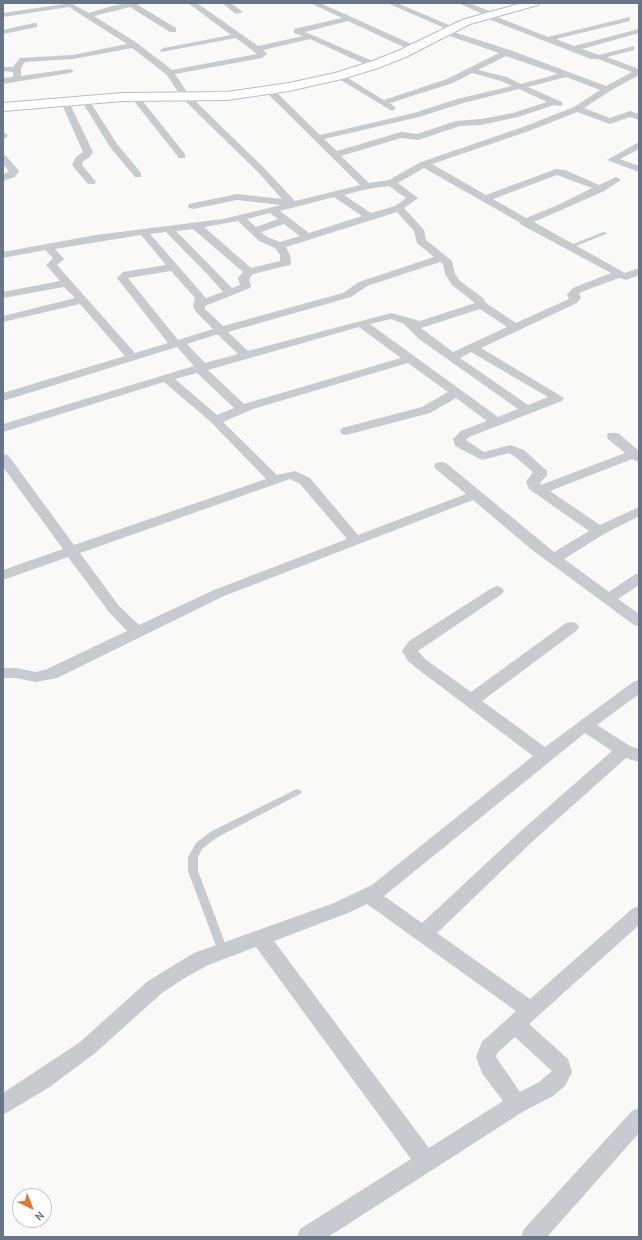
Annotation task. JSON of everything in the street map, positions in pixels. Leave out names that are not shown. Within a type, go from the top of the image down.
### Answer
[{"type":"street","points":[[170,74],[262,55],[262,52],[236,36],[192,3]]},
{"type":"street","points":[[226,3],[239,12]]},
{"type":"street","points":[[314,3],[413,48]]},
{"type":"street","points":[[391,3],[448,30],[607,89]]},
{"type":"street","points":[[462,3],[487,15],[548,39],[639,72]]},
{"type":"street","points":[[3,106],[134,96],[227,96],[269,90],[338,76],[374,65],[413,48],[448,30],[487,15],[534,3]]},
{"type":"street","points":[[88,16],[112,8],[135,4],[173,30]]},
{"type":"street","points":[[3,15],[70,5],[134,45],[170,74],[182,89],[185,96],[262,171],[291,203]]},
{"type":"street","points":[[349,19],[297,31],[374,65]]},
{"type":"street","points":[[548,39],[627,19]]},
{"type":"street","points":[[3,32],[34,25]]},
{"type":"street","points":[[574,49],[639,31]]},
{"type":"street","points":[[164,50],[236,36]]},
{"type":"street","points":[[256,49],[310,37]]},
{"type":"street","points":[[17,74],[17,68],[23,60],[66,58],[134,45]]},
{"type":"street","points":[[599,57],[631,48]]},
{"type":"street","points":[[383,103],[430,88],[473,71],[507,52]]},
{"type":"street","points":[[3,69],[17,74],[70,71]]},
{"type":"street","points":[[473,71],[519,86],[554,102],[610,121],[630,114],[639,117]]},
{"type":"street","points":[[3,255],[240,218],[291,203],[367,186],[391,183],[424,164],[526,129],[575,109],[607,89],[639,72]]},
{"type":"street","points":[[3,81],[17,74]]},
{"type":"street","points":[[317,138],[566,75]]},
{"type":"street","points":[[338,76],[402,114],[403,117]]},
{"type":"street","points":[[628,78],[639,82]]},
{"type":"street","points":[[269,90],[367,186]]},
{"type":"street","points":[[134,96],[182,156]]},
{"type":"street","points":[[85,100],[113,145],[138,176]]},
{"type":"street","points":[[65,102],[88,152],[86,156],[79,159],[77,165],[91,182]]},
{"type":"street","points":[[334,155],[404,135],[421,136],[459,123],[481,122],[515,115],[554,102]]},
{"type":"street","points":[[403,117],[394,125],[404,135]]},
{"type":"street","points":[[639,145],[612,160],[639,169]]},
{"type":"street","points":[[3,158],[14,171],[12,175],[3,178]]},
{"type":"street","points":[[424,164],[524,222],[619,274],[626,277],[639,271]]},
{"type":"street","points":[[484,199],[556,172],[562,172],[600,189]]},
{"type":"street","points":[[524,222],[562,207],[616,180]]},
{"type":"street","points":[[240,218],[266,241],[280,246],[399,208],[401,205],[413,198],[391,183]]},
{"type":"street","points":[[336,194],[370,217]]},
{"type":"street","points":[[194,206],[236,198],[291,203]]},
{"type":"street","points":[[399,208],[419,230],[420,239],[423,243],[442,258],[449,266],[450,274],[456,283],[479,300],[481,305],[515,328]]},
{"type":"street","points":[[271,210],[308,237]]},
{"type":"street","points":[[254,231],[286,220]]},
{"type":"street","points":[[196,226],[249,272]]},
{"type":"street","points":[[168,229],[230,293]]},
{"type":"street","points":[[143,232],[200,297],[200,310],[245,355]]},
{"type":"street","points":[[199,304],[246,286],[242,278],[249,272],[286,263],[280,246]]},
{"type":"street","points":[[48,247],[59,259],[52,263],[51,266],[134,357]]},
{"type":"street","points":[[3,397],[220,330],[347,295],[363,284],[442,258]]},
{"type":"street","points":[[174,267],[127,274],[122,278],[177,343],[242,409]]},
{"type":"street","points":[[452,358],[573,302],[575,298],[572,294],[577,290],[619,274]]},
{"type":"street","points":[[3,294],[67,283]]},
{"type":"street","points":[[3,319],[82,300]]},
{"type":"street","points":[[3,428],[166,378],[361,323],[391,316],[409,323],[426,324],[481,305]]},
{"type":"street","points":[[361,323],[497,422]]},
{"type":"street","points":[[409,323],[423,337],[527,410]]},
{"type":"street","points":[[472,348],[558,396],[557,399],[552,402],[465,434],[461,436],[459,441],[473,452],[482,456],[510,449],[519,453],[540,471],[540,475],[533,482],[540,490],[599,532]]},
{"type":"street","points":[[216,420],[242,409],[409,359]]},
{"type":"street","points":[[166,378],[216,420],[218,424],[275,480]]},
{"type":"street","points":[[346,431],[426,410],[456,393]]},
{"type":"street","points":[[613,436],[637,456]]},
{"type":"street","points":[[540,490],[637,456]]},
{"type":"street","points":[[3,458],[114,609],[136,631]]},
{"type":"street","points":[[441,466],[554,559],[639,621]]},
{"type":"street","points":[[3,575],[289,476],[299,477],[355,540]]},
{"type":"street","points":[[3,673],[16,673],[36,677],[44,676],[136,631],[241,584],[475,495]]},
{"type":"street","points":[[554,559],[599,532],[639,511]]},
{"type":"street","points":[[608,599],[639,578]]},
{"type":"street","points":[[496,591],[414,645],[410,651],[413,657],[420,663],[544,756]]},
{"type":"street","points":[[470,701],[571,627]]},
{"type":"street","points":[[3,1105],[41,1081],[87,1048],[155,987],[201,959],[341,908],[369,895],[393,878],[544,756],[639,686]]},
{"type":"street","points":[[423,934],[528,835],[631,753],[585,725]]},
{"type":"street","points":[[308,1237],[517,1104],[546,1089],[558,1079],[562,1072],[561,1066],[523,1017],[423,934],[369,895]]},
{"type":"street","points":[[517,1104],[489,1066],[486,1057],[489,1048],[639,914]]},
{"type":"street","points":[[260,937],[426,1162]]},
{"type":"street","points":[[532,1237],[639,1118]]},
{"type":"lane","points":[[569,247],[605,233]]},
{"type":"lane","points":[[223,951],[193,871],[193,857],[199,846],[213,835],[296,792]]}]
